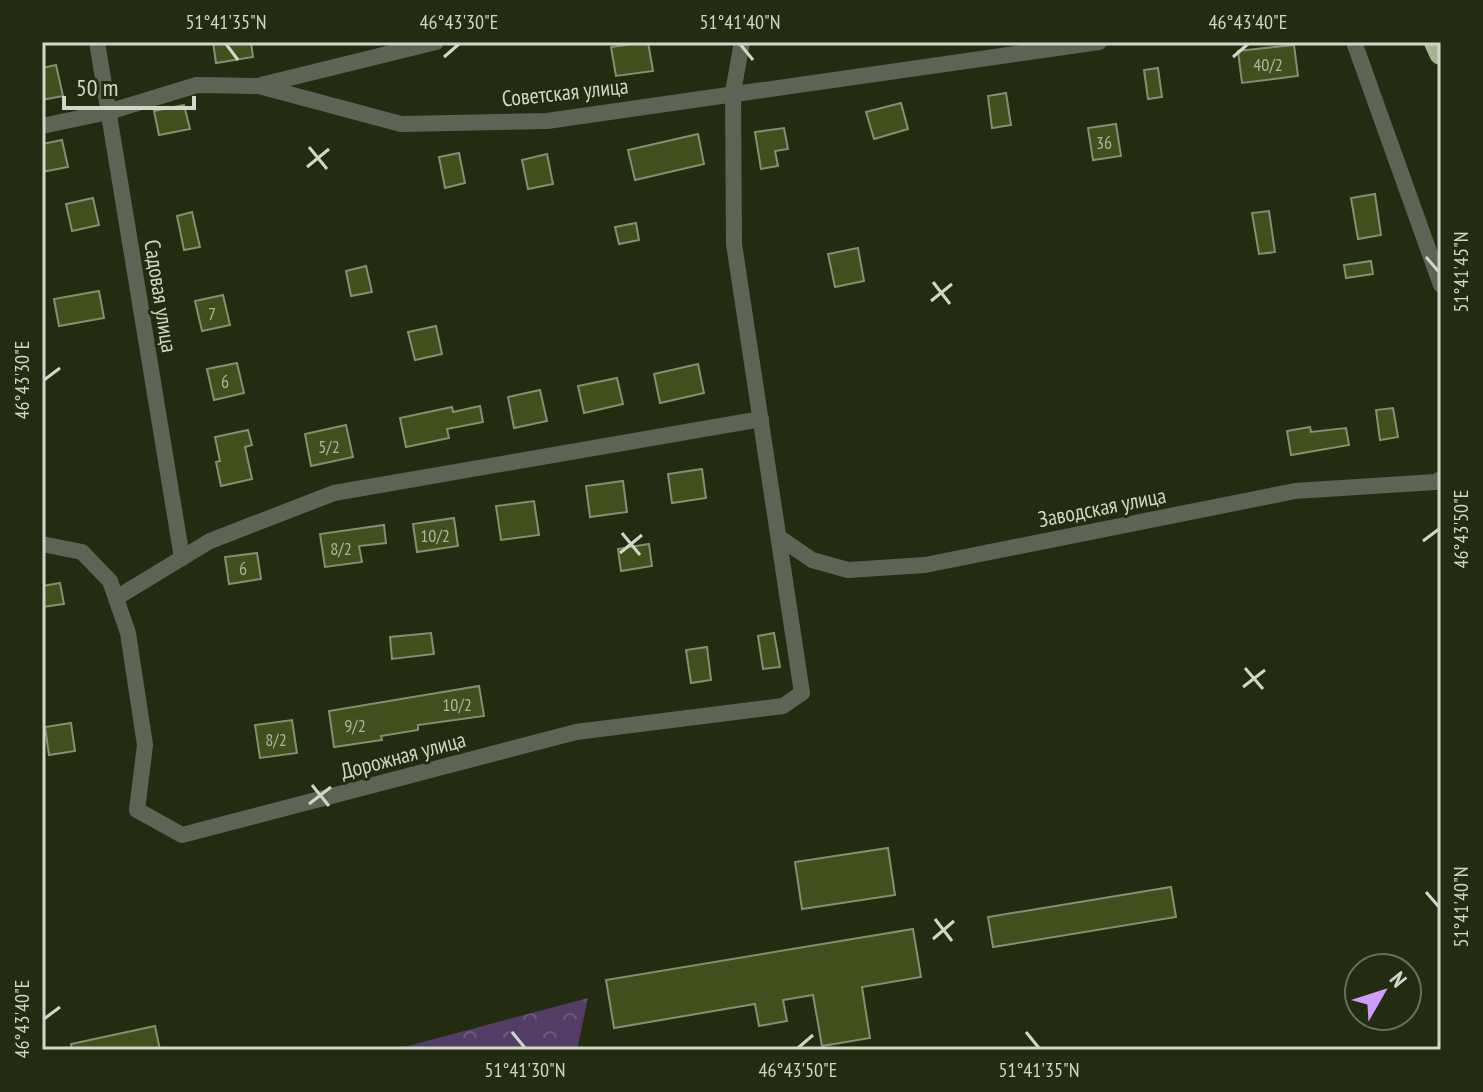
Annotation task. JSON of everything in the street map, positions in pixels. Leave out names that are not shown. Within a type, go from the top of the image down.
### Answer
[{"type":"highway","points":[[1436,42],[1441,53]]},
{"type":"street","name":"Садовая улица","points":[[97,42],[182,558]]},
{"type":"street","points":[[259,86],[436,42]]},
{"type":"street","points":[[742,42],[733,92],[734,244],[780,538]]},
{"type":"street","name":"Советская улица","points":[[42,126],[108,112],[197,85],[259,86],[401,124],[547,121],[1099,42]]},
{"type":"street","points":[[1354,42],[1441,285]]},
{"type":"street","points":[[116,598],[210,541],[334,493],[761,419]]},
{"type":"street","name":"Заводская улица","points":[[780,538],[812,560],[848,570],[925,565],[1295,491],[1435,482],[1441,479]]},
{"type":"street","name":"Дорожная улица","points":[[42,544],[82,552],[110,581],[128,633],[145,745],[137,810],[182,835],[576,732],[783,706],[802,693],[780,538]]},
{"type":"green space","points":[[588,998],[577,1050],[393,1050]]},
{"type":"building","points":[[213,42],[251,42],[253,57],[216,63]]},
{"type":"building","points":[[648,42],[653,71],[616,76],[611,47]]},
{"type":"building","points":[[1294,45],[1298,76],[1242,83],[1238,51]]},
{"type":"building","points":[[56,65],[63,96],[42,100],[42,68]]},
{"type":"building","points":[[1158,68],[1162,97],[1148,99],[1144,70]]},
{"type":"building","points":[[1006,93],[1011,125],[992,128],[988,96]]},
{"type":"building","points":[[901,103],[908,129],[874,139],[866,112]]},
{"type":"building","points":[[184,105],[190,129],[159,135],[154,111]]},
{"type":"building","points":[[1116,124],[1121,156],[1093,160],[1088,128]]},
{"type":"building","points":[[784,128],[788,149],[775,151],[778,166],[761,169],[755,132]]},
{"type":"building","points":[[698,134],[704,164],[635,180],[628,150]]},
{"type":"building","points":[[62,140],[68,167],[42,172],[42,144]]},
{"type":"building","points":[[459,153],[465,183],[445,188],[439,157]]},
{"type":"building","points":[[547,154],[553,184],[528,189],[522,160]]},
{"type":"building","points":[[1375,194],[1381,235],[1358,239],[1351,198]]},
{"type":"building","points":[[93,198],[99,225],[72,231],[66,204]]},
{"type":"building","points":[[1269,211],[1275,252],[1259,254],[1252,213]]},
{"type":"building","points":[[192,212],[200,247],[184,250],[177,216]]},
{"type":"building","points":[[636,223],[639,240],[619,244],[615,227]]},
{"type":"building","points":[[858,248],[864,281],[835,287],[828,254]]},
{"type":"building","points":[[1371,261],[1373,274],[1346,278],[1344,265]]},
{"type":"building","points":[[366,266],[372,292],[351,296],[346,271]]},
{"type":"building","points":[[99,291],[104,318],[59,326],[54,299]]},
{"type":"building","points":[[223,295],[230,325],[202,331],[195,301]]},
{"type":"building","points":[[436,326],[442,354],[415,360],[408,332]]},
{"type":"building","points":[[237,363],[244,393],[214,400],[207,369]]},
{"type":"building","points":[[698,364],[704,393],[660,403],[654,374]]},
{"type":"building","points":[[617,378],[623,404],[584,413],[578,386]]},
{"type":"building","points":[[540,390],[547,421],[514,428],[508,397]]},
{"type":"building","points":[[480,406],[483,422],[447,429],[449,438],[406,447],[400,418],[452,407],[453,412]]},
{"type":"building","points":[[1393,408],[1398,437],[1380,440],[1376,410]]},
{"type":"building","points":[[346,425],[353,457],[311,466],[305,434]]},
{"type":"building","points":[[1310,427],[1311,432],[1346,428],[1349,445],[1291,455],[1287,431]]},
{"type":"building","points":[[248,430],[252,445],[245,447],[252,479],[221,486],[215,437]]},
{"type":"building","points":[[702,469],[706,498],[672,503],[668,474]]},
{"type":"building","points":[[623,481],[627,512],[590,517],[586,486]]},
{"type":"building","points":[[534,501],[539,535],[501,540],[496,506]]},
{"type":"building","points":[[454,518],[458,546],[417,552],[413,524]]},
{"type":"building","points":[[384,525],[386,543],[359,546],[362,562],[325,567],[320,534]]},
{"type":"building","points":[[649,544],[652,566],[621,571],[618,549]]},
{"type":"building","points":[[257,553],[261,579],[229,584],[225,557]]},
{"type":"building","points":[[60,583],[64,604],[42,607],[42,586]]},
{"type":"building","points":[[431,633],[434,654],[392,659],[390,637]]},
{"type":"building","points":[[774,633],[780,667],[763,669],[758,636]]},
{"type":"building","points":[[707,647],[711,680],[691,683],[686,650]]},
{"type":"building","points":[[479,686],[484,716],[418,725],[418,730],[381,736],[382,740],[334,747],[329,711]]},
{"type":"building","points":[[292,720],[297,753],[260,758],[255,725]]},
{"type":"building","points":[[71,723],[75,751],[49,755],[45,727]]},
{"type":"building","points":[[888,848],[895,895],[802,909],[795,862]]},
{"type":"building","points":[[1171,887],[1176,917],[993,947],[988,917]]},
{"type":"building","points":[[913,929],[921,977],[862,987],[870,1038],[822,1046],[813,995],[783,1000],[787,1021],[759,1026],[755,1004],[614,1028],[606,980]]},
{"type":"building","points":[[155,1026],[160,1050],[72,1050],[71,1044]]}]
